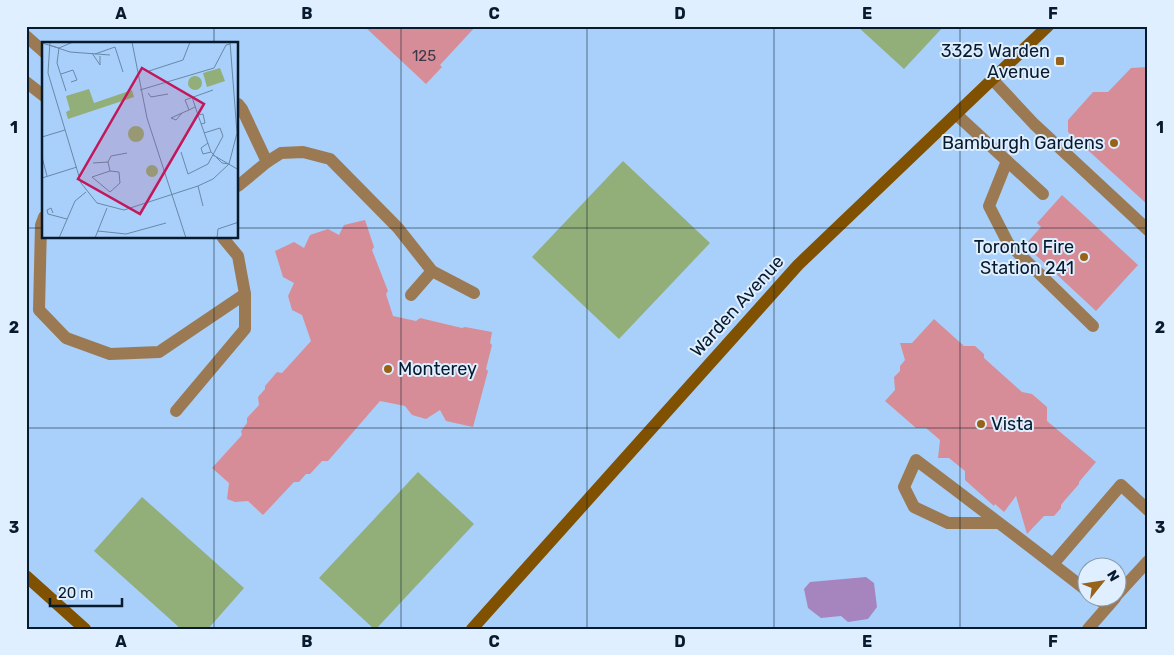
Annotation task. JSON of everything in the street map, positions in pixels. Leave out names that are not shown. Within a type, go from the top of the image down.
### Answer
[{"type":"main road","name":"Warden Avenue","points":[[472,629],[798,265],[1048,26]]},
{"type":"main road","points":[[26,576],[85,629]]},
{"type":"lane","points":[[26,36],[42,50]]},
{"type":"lane","points":[[993,80],[1034,124],[1148,230]]},
{"type":"lane","points":[[26,82],[42,94]]},
{"type":"lane","points":[[239,105],[267,162]]},
{"type":"lane","points":[[957,115],[1043,194]]},
{"type":"lane","points":[[239,185],[281,153],[303,152],[330,159],[398,228],[432,271],[474,294]]},
{"type":"lane","points":[[1007,161],[989,206],[1008,242],[1092,326]]},
{"type":"lane","points":[[42,223],[39,310],[66,338],[110,354],[159,352],[245,294]]},
{"type":"lane","points":[[176,411],[245,329],[245,294],[238,256],[224,239]]},
{"type":"lane","points":[[411,295],[432,271]]},
{"type":"lane","points":[[999,523],[948,523],[914,507],[904,487],[916,460],[992,518],[999,523],[1053,564],[1076,582]]},
{"type":"lane","points":[[1053,564],[1121,485],[1148,510]]},
{"type":"lane","points":[[1126,586],[1148,561]]},
{"type":"lane","points":[[1088,629],[1106,608]]},
{"type":"green space","points":[[857,26],[944,26],[904,69]]},
{"type":"green space","points":[[623,161],[710,243],[619,339],[532,257]]},
{"type":"green space","points":[[418,472],[474,524],[374,629],[319,578]]},
{"type":"green space","points":[[142,497],[244,588],[208,629],[181,629],[94,551]]},
{"type":"shaded area","points":[[866,577],[874,583],[877,607],[868,619],[848,622],[841,616],[821,618],[808,608],[804,589],[810,582]]},
{"type":"building","points":[[364,26],[476,26],[440,65],[442,67],[426,84]]},
{"type":"building","name":"Bamburgh Gardens","points":[[1148,67],[1148,205],[1068,132],[1068,120],[1093,92],[1108,92],[1131,68]]},
{"type":"building","name":"Toronto Fire Station 241","points":[[1062,195],[1138,265],[1096,311],[1025,245],[1041,227],[1037,223]]},
{"type":"building","name":"Monterey","points":[[365,220],[374,247],[372,250],[388,291],[386,294],[393,316],[416,321],[420,318],[462,328],[492,332],[490,343],[492,345],[486,369],[488,371],[473,427],[446,421],[440,410],[426,419],[412,415],[405,406],[380,401],[328,461],[322,461],[310,474],[306,474],[299,482],[294,482],[263,515],[248,501],[235,502],[227,499],[229,483],[212,468],[242,435],[241,431],[247,423],[247,418],[259,405],[258,397],[265,389],[265,386],[277,372],[282,373],[311,341],[302,315],[292,310],[288,296],[294,283],[283,277],[275,251],[294,242],[304,248],[310,235],[328,229],[339,235],[344,225]]},
{"type":"building","name":"Vista","points":[[934,319],[964,346],[975,346],[984,354],[984,358],[1022,392],[1032,394],[1047,407],[1047,421],[1096,462],[1054,516],[1044,516],[1027,534],[1016,496],[1004,512],[995,504],[994,506],[965,480],[965,471],[949,458],[938,458],[940,440],[926,428],[916,428],[885,401],[895,390],[894,377],[900,371],[900,366],[905,360],[900,343],[912,343]]},
{"type":"place","name":"3325 Warden Avenue","points":[[1060,61]]},
{"type":"place","name":"Bamburgh Gardens","points":[[1114,143]]},
{"type":"place","name":"Toronto Fire Station 241","points":[[1084,257]]},
{"type":"place","name":"Monterey","points":[[388,369]]},
{"type":"place","name":"Vista","points":[[981,424]]}]
